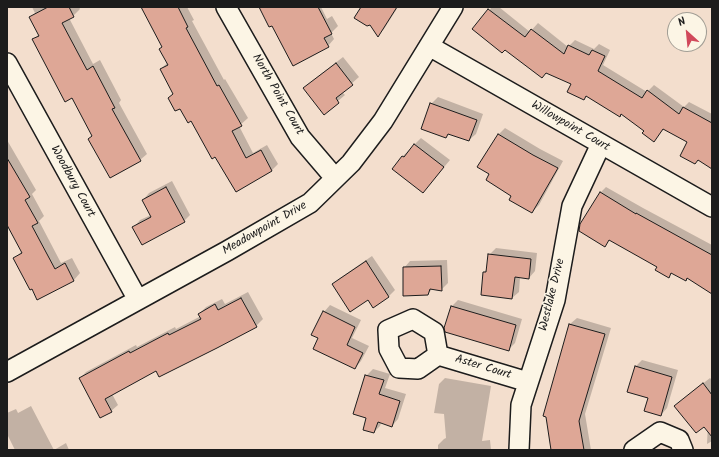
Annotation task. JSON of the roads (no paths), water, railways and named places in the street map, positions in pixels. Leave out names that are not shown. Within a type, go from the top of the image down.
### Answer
[{"type":"street","name":"North Point Court","points":[[226,7],[300,138],[335,178]]},
{"type":"street","name":"Meadowpoint Drive","points":[[7,372],[227,251],[310,203],[351,163],[383,121],[453,7]]},
{"type":"street","name":"Willowpoint Court","points":[[429,46],[712,207]]},
{"type":"street","name":"Woodbury Court","points":[[7,63],[138,300]]},
{"type":"street","name":"Westlake Drive","points":[[519,450],[521,404],[554,300],[572,206],[601,144]]},
{"type":"street","name":"Aster Court","points":[[438,355],[528,382]]},
{"type":"street","points":[[634,450],[660,432],[679,440],[683,450]]}]
